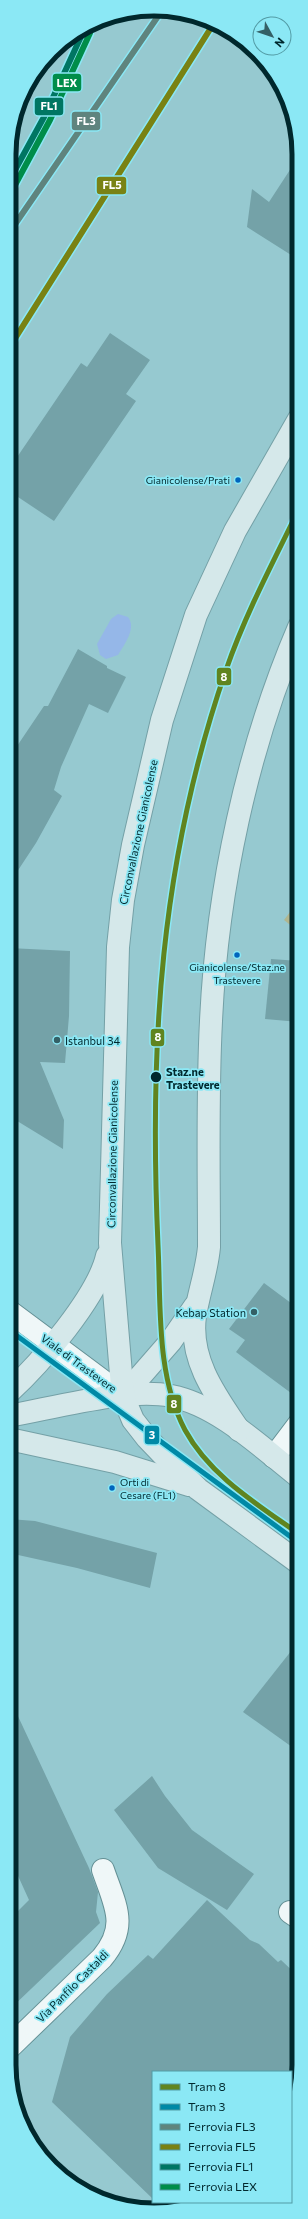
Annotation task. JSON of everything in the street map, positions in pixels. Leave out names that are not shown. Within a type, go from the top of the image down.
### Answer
[{"type":"main road","name":"Circonvallazione Gianicolense","points":[[198,1488],[143,1433],[129,1412],[123,1396],[115,1326],[110,1243],[118,947],[126,886],[146,787],[162,720],[196,615],[236,531],[292,432]]},
{"type":"main road","points":[[239,1430],[216,1396],[197,1355],[194,1323],[207,1267],[209,1247],[208,1104],[211,1021],[223,906],[254,753],[268,706],[292,645]]},
{"type":"main road","points":[[16,1384],[53,1344],[93,1292],[105,1266],[110,1243]]},
{"type":"main road","points":[[16,1415],[123,1396],[171,1341],[190,1316],[198,1301]]},
{"type":"main road","name":"Viale di Trastevere","points":[[123,1396],[156,1394],[178,1397],[205,1408],[239,1430],[292,1471]]},
{"type":"main road","points":[[16,1441],[115,1462],[198,1488],[292,1558]]},
{"type":"street","name":"Viale di Trastevere","points":[[16,1316],[123,1396]]},
{"type":"street","points":[[274,1457],[292,1433]]},
{"type":"street","name":"Via Panfilo Castaldi","points":[[16,2041],[113,1944],[117,1916],[103,1870]]},
{"type":"green space","points":[[292,909],[292,926],[284,920]]},
{"type":"water","points":[[118,614],[128,617],[130,621],[131,626],[129,636],[118,655],[106,659],[100,655],[97,644],[111,619]]},
{"type":"building","points":[[292,167],[292,256],[247,227],[252,189],[269,202]]},
{"type":"building","points":[[110,333],[150,360],[126,394],[136,401],[54,521],[16,496],[16,459],[81,363],[87,367]]},
{"type":"building","points":[[78,649],[107,666],[107,668],[126,677],[108,713],[89,704],[61,767],[54,790],[62,796],[36,843],[16,873],[16,748],[44,706],[48,706]]},
{"type":"building","points":[[16,948],[70,951],[69,1016],[65,1063],[40,1062],[64,1120],[63,1149],[16,1120]]},
{"type":"building","points":[[271,959],[292,960],[292,1021],[265,1019]]},
{"type":"building","points":[[264,1283],[292,1304],[292,1394],[236,1352],[245,1340],[229,1329]]},
{"type":"building","points":[[16,1520],[35,1521],[157,1553],[150,1588],[77,1568],[16,1555]]},
{"type":"building","points":[[292,1650],[292,1747],[243,1712]]},
{"type":"building","points":[[16,1712],[89,1868],[98,1892],[96,1912],[100,1923],[16,2003],[16,1913],[29,1900],[16,1871]]},
{"type":"building","points":[[152,1776],[165,1796],[192,1830],[254,1874],[227,1910],[158,1868],[114,1810]]},
{"type":"building","points":[[207,1900],[250,1940],[259,1944],[278,1962],[281,1960],[292,1970],[292,2071],[152,2071],[152,2198],[52,2102],[70,2037],[107,1994],[148,1955],[153,1959]]},
{"type":"tram line","name":"8","points":[[292,523],[260,589],[226,670],[204,741],[186,812],[173,883],[164,954],[158,1026],[156,1171],[162,1340],[169,1386],[176,1409],[185,1430],[207,1461],[236,1488],[292,1529]]},
{"type":"tram line","name":"3","points":[[16,1335],[292,1538]]},
{"type":"rail line","name":"FL3","points":[[16,223],[158,16]]},
{"type":"rail line","name":"FL5","points":[[16,337],[211,28]]},
{"type":"rail line","name":"LEX","points":[[16,183],[50,120],[90,33]]},
{"type":"rail line","name":"FL1","points":[[16,168],[44,117],[81,36]]},
{"type":"place","name":"Gianicolense/Prati","points":[[238,480]]},
{"type":"place","name":"Gianicolense/Staz.ne Trastevere","points":[[237,955]]},
{"type":"place","name":"Istanbul 34","points":[[57,1040]]},
{"type":"place","name":"Staz.ne Trastevere","points":[[156,1077]]},
{"type":"place","name":"Kebap Station","points":[[254,1312]]},
{"type":"place","name":"Orti di Cesare (FL1)","points":[[112,1488]]}]
